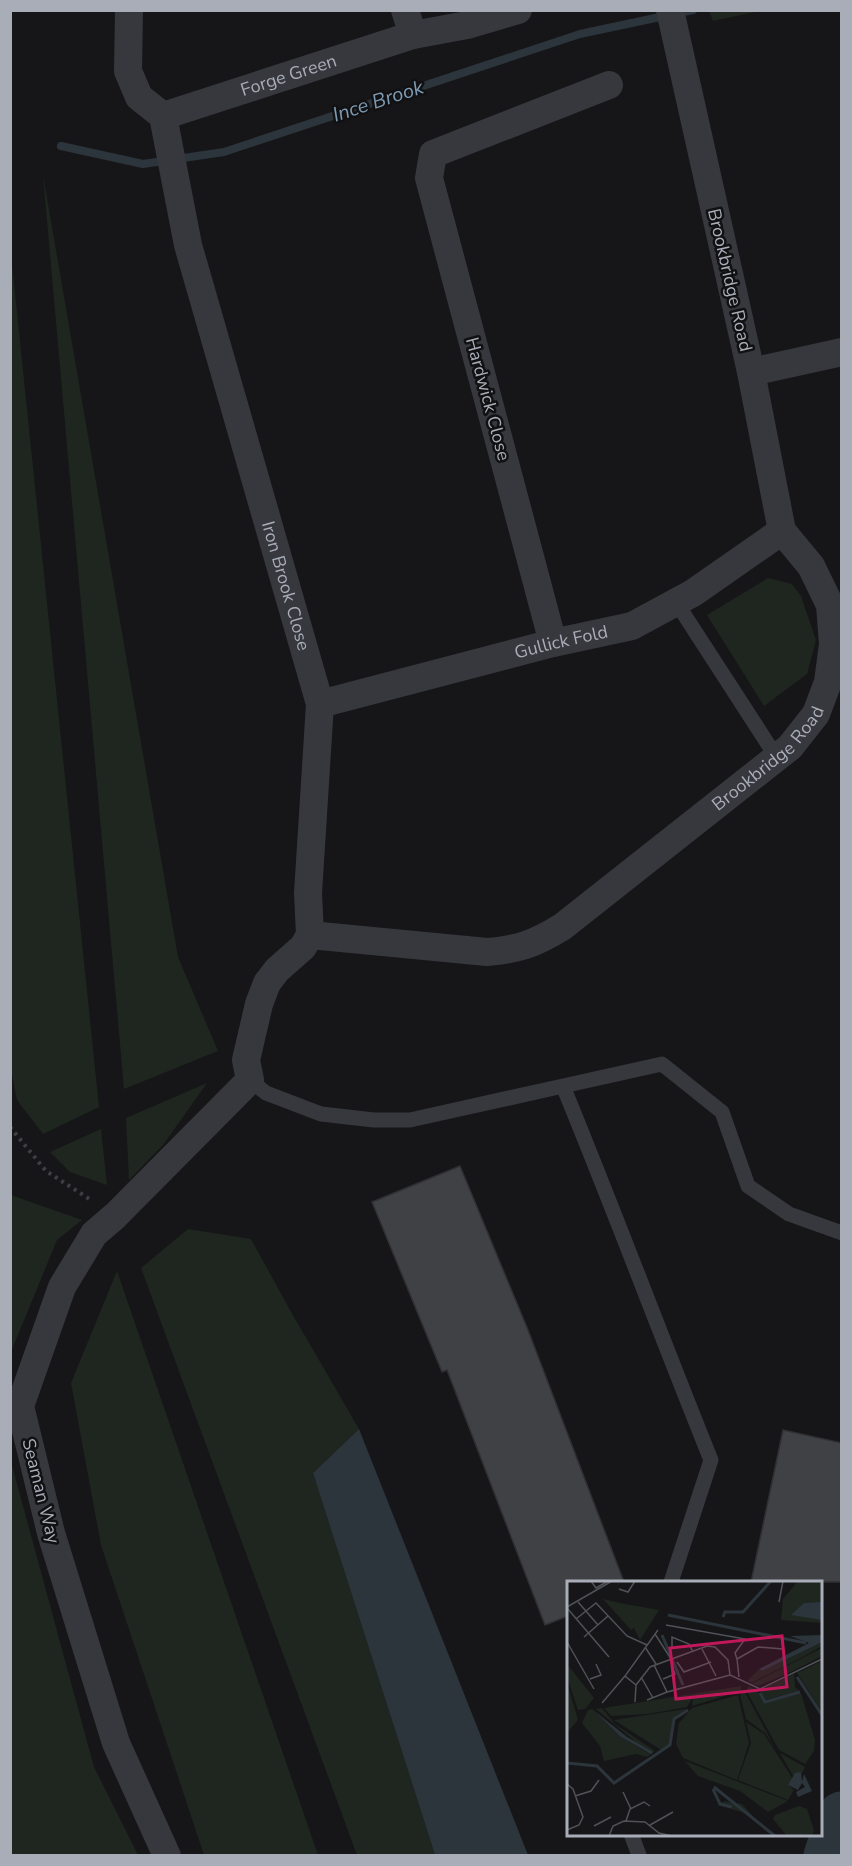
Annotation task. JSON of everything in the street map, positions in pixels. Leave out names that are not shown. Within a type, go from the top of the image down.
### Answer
[{"type":"street","points":[[129,10],[128,71],[139,97],[164,122]]},
{"type":"street","name":"Forge Green","points":[[164,122],[409,23],[467,26],[518,10]]},
{"type":"street","name":"Brookbridge Road","points":[[310,935],[487,952],[515,950],[539,941],[562,927],[777,758],[790,747],[816,714],[828,682],[837,645],[830,606],[811,566],[782,531],[751,372],[670,10]]},
{"type":"street","name":"Hardwick Close","points":[[553,643],[429,178],[433,154],[609,85]]},
{"type":"street","name":"Iron Brook Close","points":[[164,122],[188,245],[320,704],[308,893],[310,935]]},
{"type":"street","points":[[751,372],[842,352]]},
{"type":"street","name":"Gullick Fold","points":[[320,704],[553,643],[632,626],[693,593],[782,531]]},
{"type":"street","points":[[250,1080],[246,1060],[259,1004],[267,983],[277,970],[303,947],[310,935]]},
{"type":"street","name":"Seaman Way","points":[[167,1856],[116,1743],[51,1533],[20,1406],[62,1287],[94,1234],[115,1216],[250,1080]]},
{"type":"lane","points":[[676,602],[777,758]]},
{"type":"lane","points":[[250,1080],[266,1093],[321,1114],[374,1120],[410,1120],[662,1064],[722,1112],[748,1186],[789,1214],[842,1233]]},
{"type":"lane","points":[[563,1086],[711,1460],[671,1581]]},
{"type":"lane","points":[[632,1836],[639,1855]]},
{"type":"path","points":[[10,1127],[46,1171],[115,1216]]},
{"type":"shaded area","points":[[709,11],[760,11],[713,21]]},
{"type":"shaded area","points":[[43,175],[178,957],[218,1051],[124,1089]]},
{"type":"shaded area","points":[[11,254],[99,1107],[43,1134],[17,1100],[10,1065]]},
{"type":"shaded area","points":[[768,578],[792,584],[801,596],[816,640],[807,674],[764,706],[707,615]]},
{"type":"shaded area","points":[[207,1083],[163,1145],[129,1180],[126,1118]]},
{"type":"shaded area","points":[[101,1129],[107,1185],[70,1172],[50,1152]]},
{"type":"shaded area","points":[[11,1195],[82,1220],[57,1240],[11,1352]]},
{"type":"shaded area","points":[[188,1229],[251,1239],[359,1429],[313,1473],[435,1855],[357,1855],[141,1268]]},
{"type":"shaded area","points":[[117,1271],[318,1855],[204,1855],[101,1545],[71,1383]]},
{"type":"shaded area","points":[[359,1429],[528,1855],[435,1855],[313,1473]]},
{"type":"shaded area","points":[[10,1458],[94,1767],[138,1855],[11,1855]]},
{"type":"building","points":[[460,1166],[528,1330],[624,1581],[567,1581],[567,1616],[545,1625],[447,1370],[442,1372],[372,1202]]},
{"type":"building","points":[[783,1430],[842,1443],[842,1582],[751,1581]]},
{"type":"waterway","name":"Ince Brook","points":[[61,146],[143,164],[224,152],[580,34],[693,10]]},
{"type":"waterway","points":[[829,1856],[842,1817]]}]
